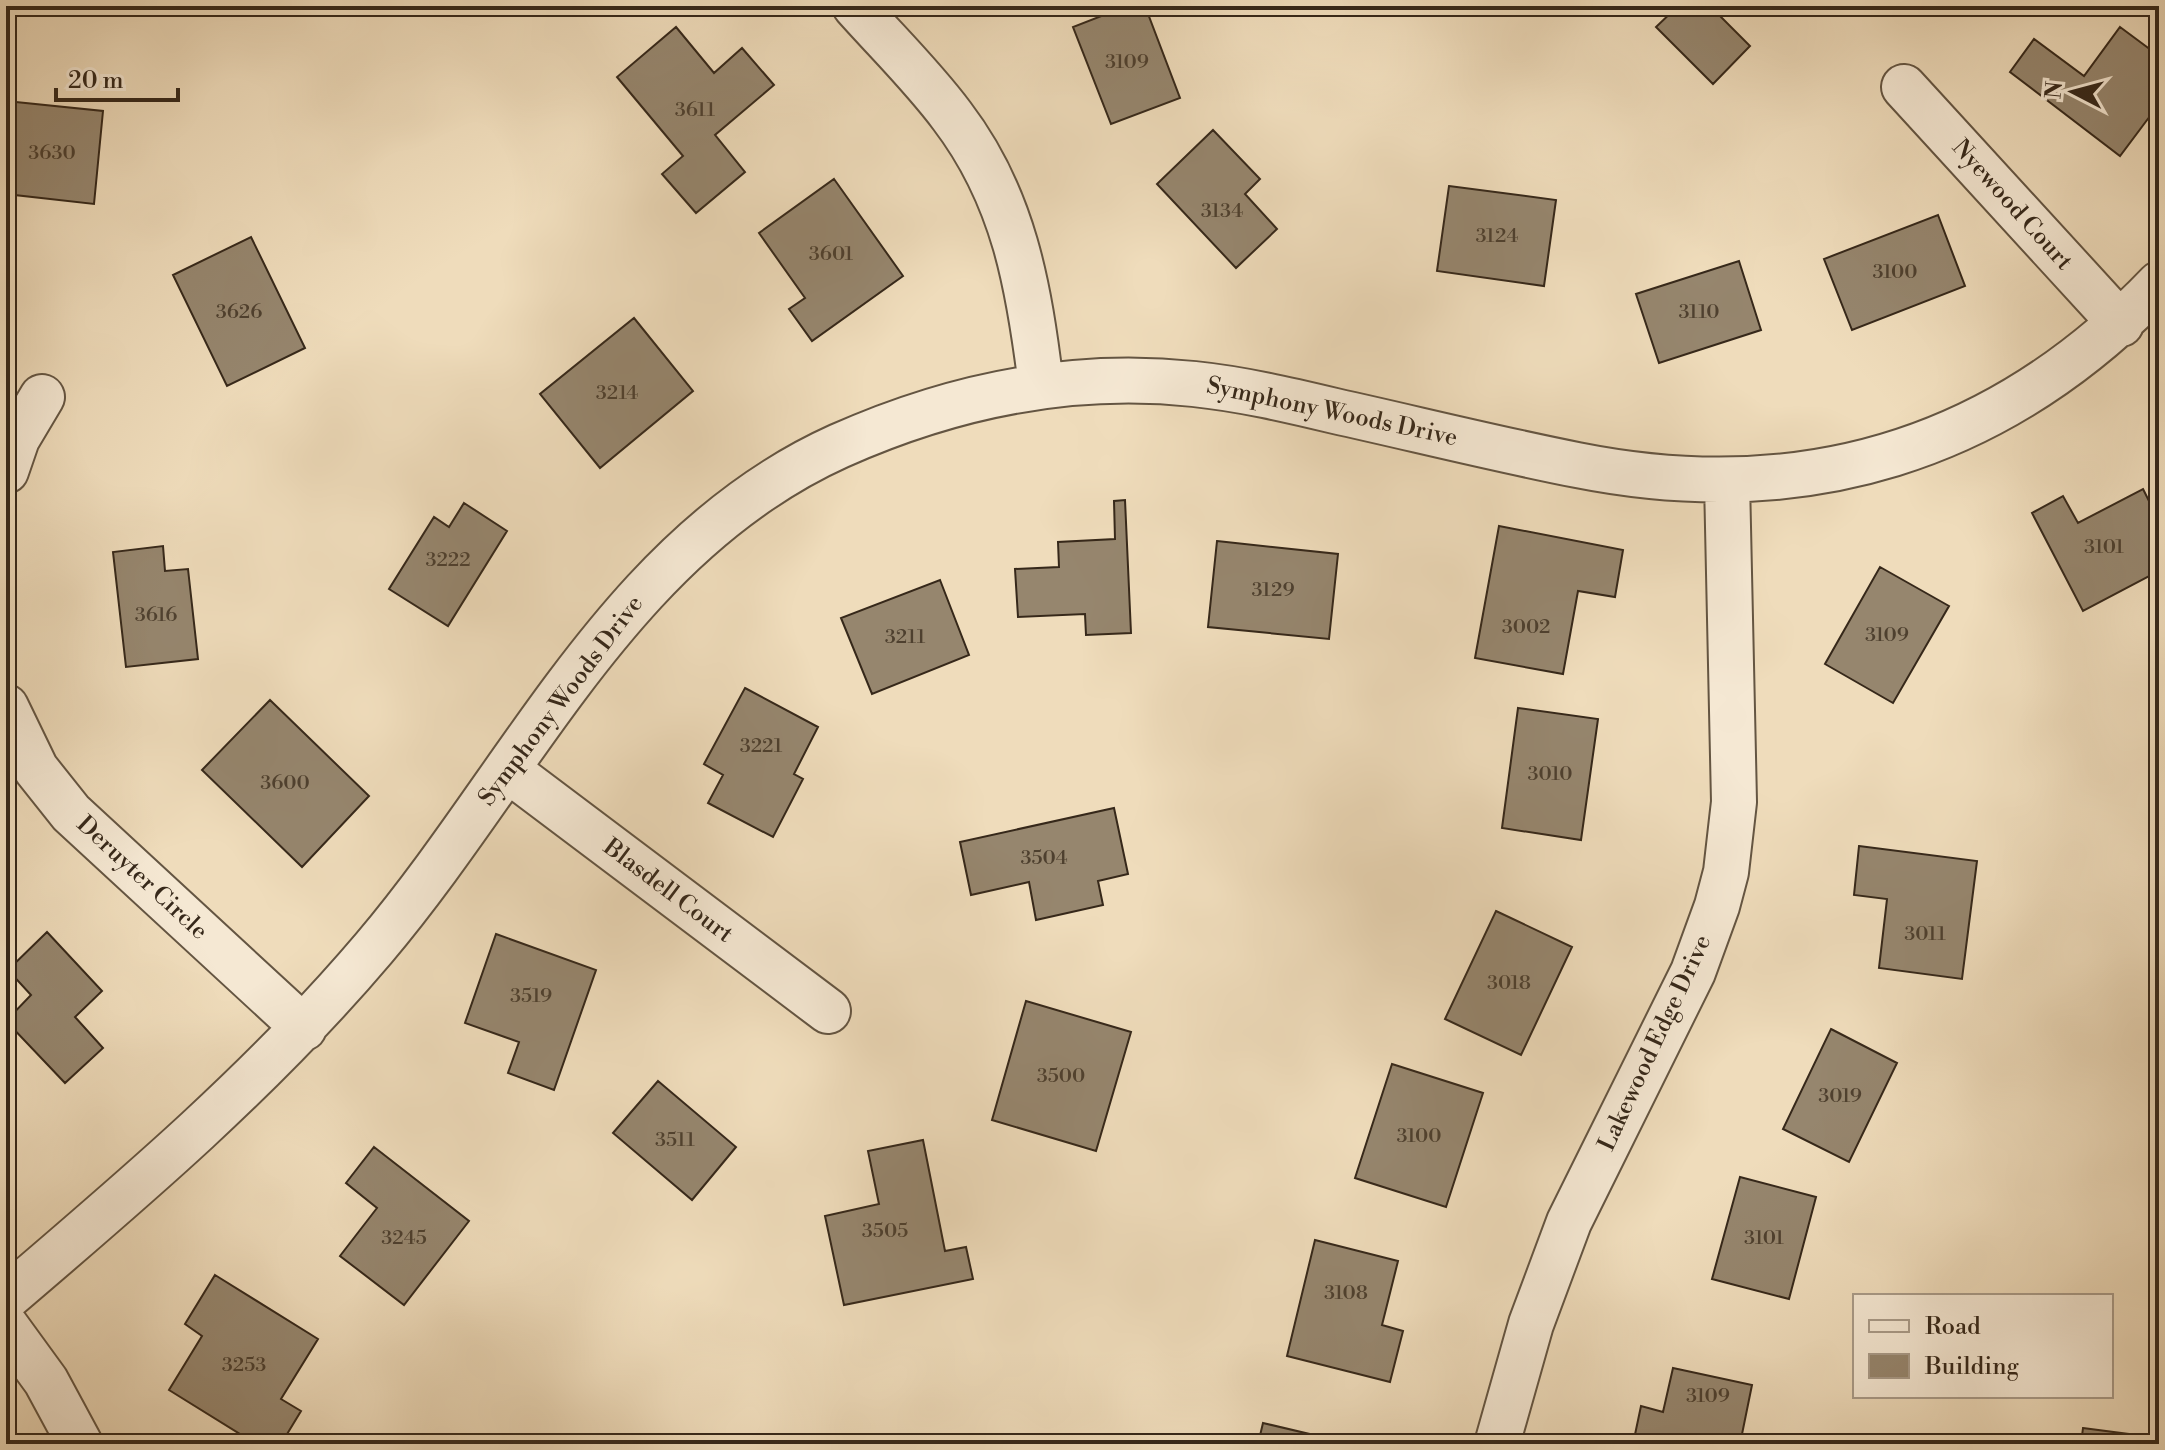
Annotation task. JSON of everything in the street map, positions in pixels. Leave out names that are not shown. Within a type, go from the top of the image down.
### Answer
[{"type":"street","points":[[868,10],[952,116],[984,166],[1017,245],[1030,301],[1041,385]]},
{"type":"street","name":"Nyewood Court","points":[[1904,87],[2121,324]]},
{"type":"street","name":"Symphony Woods Drive","points":[[6,1298],[159,1168],[304,1028],[380,942],[627,608],[692,544],[764,488],[833,449],[919,414],[963,400],[1041,385],[1105,381],[1192,384],[1278,398],[1581,466],[1674,480],[1727,481],[1799,476],[1881,458],[1965,428],[2010,405],[2081,358],[2121,324],[2159,284]]},
{"type":"street","points":[[6,471],[17,439],[42,397]]},
{"type":"street","name":"Lakewood Edge Drive","points":[[1497,1444],[1531,1324],[1569,1222],[1693,972],[1726,872],[1734,802],[1727,481]]},
{"type":"street","name":"Deruyter Circle","points":[[6,707],[36,769],[71,813],[304,1028]]},
{"type":"street","name":"Blasdell Court","points":[[508,770],[828,1011]]},
{"type":"street","points":[[6,1326],[46,1381],[80,1444]]},
{"type":"building","points":[[1127,6],[1145,6],[1180,98],[1111,124],[1073,27]]},
{"type":"building","points":[[1678,6],[1720,6],[1715,11],[1750,46],[1713,84],[1656,27]]},
{"type":"building","points":[[676,27],[714,73],[742,48],[774,85],[715,135],[745,172],[696,213],[662,174],[683,156],[617,77]]},
{"type":"building","points":[[2120,27],[2159,56],[2159,104],[2120,156],[2010,72],[2034,39],[2084,76]]},
{"type":"building","points":[[6,101],[103,111],[94,204],[6,194]]},
{"type":"building","points":[[1213,130],[1260,179],[1245,194],[1277,229],[1236,268],[1157,184]]},
{"type":"building","points":[[834,179],[903,276],[812,341],[789,309],[805,298],[759,233]]},
{"type":"building","points":[[1449,186],[1556,200],[1544,286],[1437,271]]},
{"type":"building","points":[[1938,215],[1965,286],[1852,330],[1824,259]]},
{"type":"building","points":[[251,237],[305,348],[227,386],[173,275]]},
{"type":"building","points":[[1739,261],[1761,330],[1659,363],[1636,294]]},
{"type":"building","points":[[634,318],[693,391],[600,468],[540,394]]},
{"type":"building","points":[[2143,489],[2159,521],[2159,571],[2083,611],[2032,513],[2063,496],[2078,523]]},
{"type":"building","points":[[1125,500],[1131,633],[1086,635],[1085,614],[1018,617],[1015,569],[1059,567],[1058,542],[1115,539],[1114,501]]},
{"type":"building","points":[[464,503],[507,531],[448,626],[389,589],[434,517],[449,527]]},
{"type":"building","points":[[1499,526],[1623,550],[1615,597],[1578,591],[1563,674],[1475,658]]},
{"type":"building","points":[[1217,541],[1338,554],[1329,639],[1208,627]]},
{"type":"building","points":[[163,546],[165,571],[188,569],[198,659],[126,667],[113,552]]},
{"type":"building","points":[[1880,567],[1949,606],[1893,703],[1825,664]]},
{"type":"building","points":[[940,580],[969,655],[872,694],[841,618]]},
{"type":"building","points":[[745,688],[818,727],[794,774],[803,779],[773,837],[708,803],[723,775],[704,764]]},
{"type":"building","points":[[270,700],[369,796],[302,867],[202,770]]},
{"type":"building","points":[[1518,708],[1598,719],[1581,840],[1502,828]]},
{"type":"building","points":[[1114,808],[1128,874],[1098,881],[1103,905],[1036,920],[1029,882],[971,895],[960,842]]},
{"type":"building","points":[[1859,846],[1977,861],[1962,979],[1879,968],[1887,899],[1854,895]]},
{"type":"building","points":[[1496,911],[1572,947],[1521,1055],[1445,1019]]},
{"type":"building","points":[[47,932],[102,991],[75,1017],[103,1048],[65,1083],[6,1021],[31,995],[8,970]]},
{"type":"building","points":[[496,934],[596,970],[554,1090],[508,1073],[519,1042],[465,1023]]},
{"type":"building","points":[[1026,1001],[1131,1032],[1096,1151],[992,1120]]},
{"type":"building","points":[[1831,1029],[1897,1063],[1849,1162],[1783,1129]]},
{"type":"building","points":[[1392,1064],[1483,1093],[1446,1207],[1355,1178]]},
{"type":"building","points":[[658,1081],[736,1147],[692,1200],[613,1133]]},
{"type":"building","points":[[923,1140],[945,1251],[966,1247],[973,1279],[844,1305],[825,1216],[879,1204],[868,1151]]},
{"type":"building","points":[[374,1147],[469,1221],[404,1305],[340,1256],[377,1208],[346,1183]]},
{"type":"building","points":[[1740,1177],[1816,1197],[1789,1299],[1712,1279]]},
{"type":"building","points":[[1315,1240],[1398,1261],[1382,1325],[1403,1331],[1390,1382],[1287,1356]]},
{"type":"building","points":[[215,1275],[318,1339],[281,1399],[301,1411],[281,1444],[256,1444],[169,1390],[202,1336],[185,1324]]},
{"type":"building","points":[[1673,1368],[1752,1385],[1740,1444],[1633,1444],[1641,1406],[1663,1412]]},
{"type":"building","points":[[1263,1423],[1352,1444],[1258,1444]]},
{"type":"building","points":[[2083,1428],[2159,1438],[2159,1444],[2081,1444]]}]
